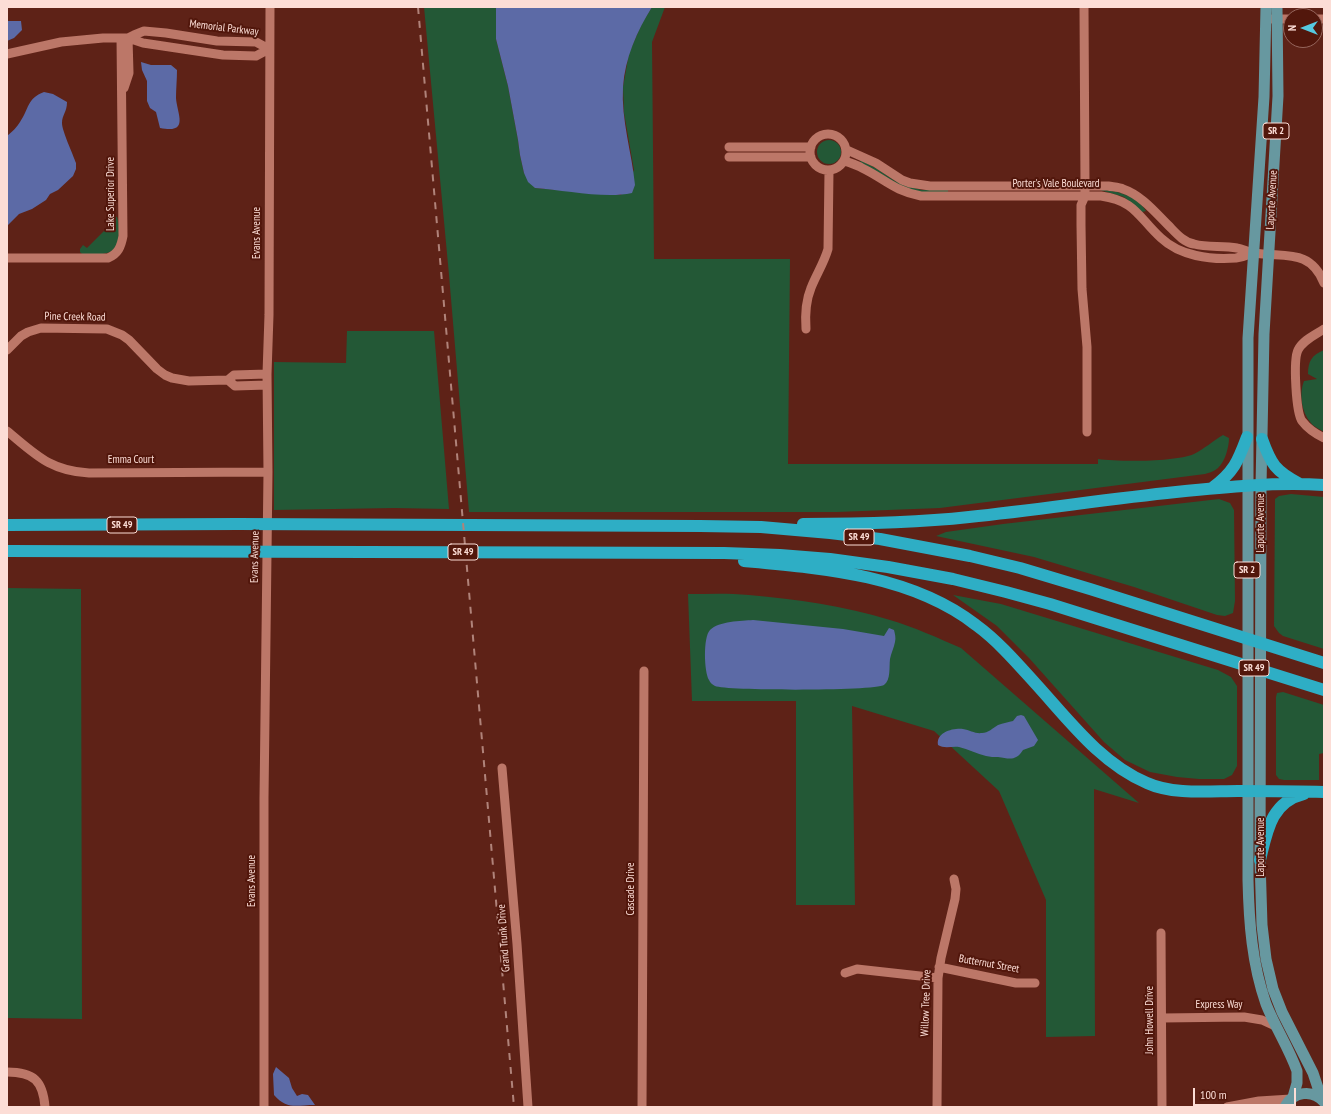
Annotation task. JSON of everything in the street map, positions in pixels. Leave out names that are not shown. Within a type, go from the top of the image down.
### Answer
[{"type":"highway","points":[[1212,488],[1224,479],[1232,470],[1240,456],[1247,437]]},
{"type":"highway","name":"SR 2","points":[[1262,439],[1271,462],[1287,477],[1301,484],[1324,485]]},
{"type":"highway","points":[[761,527],[802,524],[911,522],[962,518],[1212,488],[1301,484]]},
{"type":"highway","name":"SR 49","points":[[7,525],[238,524],[761,527],[830,533],[873,538],[970,556],[1020,568],[1324,663]]},
{"type":"highway","name":"SR 49","points":[[7,551],[667,552],[780,555],[830,559],[952,579],[1006,592],[1215,655],[1324,690]]},
{"type":"highway","points":[[667,552],[713,559],[843,573],[892,583],[924,595],[955,610],[977,625],[1025,672],[1082,735],[1108,759],[1128,774],[1148,784],[1169,789],[1199,791],[1319,792]]},
{"type":"highway","points":[[1260,860],[1266,834],[1277,811],[1286,802],[1297,796],[1319,792]]},
{"type":"main road","name":"Laporte Avenue","points":[[1266,7],[1264,97],[1248,338],[1248,880],[1251,941],[1262,990],[1275,1026],[1297,1071],[1297,1083],[1290,1101]]},
{"type":"main road","name":"Laporte Avenue","points":[[1277,7],[1278,96],[1270,254],[1264,334],[1260,486],[1260,860],[1263,943],[1270,978],[1282,1012],[1314,1073],[1323,1101]]},
{"type":"main road","points":[[1290,1101],[1303,1093],[1308,1093],[1314,1094],[1323,1101]]},
{"type":"street","name":"Evans Avenue","points":[[264,1107],[264,806],[268,472],[267,374],[269,315],[270,7]]},
{"type":"street","points":[[1084,7],[1085,196],[1081,205],[1081,225],[1082,289],[1087,347],[1087,432]]},
{"type":"street","points":[[1266,19],[1283,19]]},
{"type":"street","name":"Memorial Parkway","points":[[7,54],[61,42],[125,38],[144,31],[217,41],[256,42],[270,49]]},
{"type":"street","name":"Memorial Parkway","points":[[125,38],[143,44],[223,55],[256,56],[270,49]]},
{"type":"street","name":"Lake Superior Drive","points":[[7,258],[108,258],[114,256],[122,244],[122,95],[129,74],[125,38]]},
{"type":"street","points":[[822,135],[835,135],[841,138],[847,150],[845,161],[838,168],[829,171],[816,166],[811,157],[811,147],[817,138],[822,135]]},
{"type":"street","points":[[729,147],[811,147]]},
{"type":"street","name":"Porter's Vale Boulevard","points":[[847,150],[876,163],[902,180],[919,185],[1108,186],[1123,188],[1143,201],[1183,240],[1194,244],[1237,248],[1254,253],[1295,256],[1312,264],[1319,272],[1324,283]]},
{"type":"street","points":[[729,158],[811,157]]},
{"type":"street","name":"Porter's Vale Boulevard","points":[[845,161],[860,167],[897,189],[921,196],[1085,196],[1114,198],[1123,201],[1142,216],[1162,239],[1174,248],[1201,257],[1236,258],[1254,253]]},
{"type":"street","points":[[806,329],[805,316],[808,297],[828,250],[829,171]]},
{"type":"street","points":[[1142,216],[1150,216],[1154,220],[1170,228]]},
{"type":"street","name":"Pine Creek Road","points":[[7,350],[21,336],[41,328],[107,329],[122,335],[129,340],[157,369],[165,375],[180,380],[228,380],[234,375],[267,374]]},
{"type":"street","points":[[1324,329],[1307,339],[1297,351],[1295,372],[1301,420],[1314,433],[1324,438]]},
{"type":"street","name":"Pine Creek Road","points":[[228,380],[235,386],[267,385]]},
{"type":"street","name":"Emma Court","points":[[7,431],[47,463],[58,468],[71,471],[268,472]]},
{"type":"street","name":"Cascade Drive","points":[[642,1107],[644,671]]},
{"type":"street","name":"Grand Trunk Drive","points":[[502,768],[517,944],[528,1107]]},
{"type":"street","name":"Willow Tree Drive","points":[[937,1107],[938,978],[939,967],[955,899],[956,889],[954,878]]},
{"type":"street","name":"John Howell Drive","points":[[1161,933],[1162,1107]]},
{"type":"street","name":"Butternut Street","points":[[939,967],[1016,983],[1035,983]]},
{"type":"street","points":[[845,973],[857,969],[938,978]]},
{"type":"street","name":"Express Way","points":[[1162,1018],[1244,1017],[1262,1020],[1275,1026]]},
{"type":"street","points":[[7,1072],[20,1072],[34,1078],[44,1092],[45,1107]]},
{"type":"street","points":[[1227,1107],[1259,1101],[1290,1101]]},
{"type":"green space","points":[[424,7],[496,7],[496,39],[508,86],[520,155],[524,173],[535,188],[621,195],[634,170],[624,113],[623,87],[629,53],[642,23],[652,7],[665,7],[652,42],[654,259],[790,259],[788,464],[1098,464],[1098,459],[1119,461],[1161,460],[1185,457],[1194,454],[1223,435],[1229,438],[1223,462],[1217,469],[1205,474],[940,508],[837,512],[469,512]]},
{"type":"green space","points":[[829,140],[838,143],[841,152],[838,161],[829,164],[820,161],[817,152],[820,143]]},
{"type":"green space","points":[[861,160],[895,181],[907,186],[922,190],[948,190],[948,192],[920,192],[903,188],[860,162]]},
{"type":"green space","points":[[1100,190],[1113,191],[1126,195],[1137,201],[1146,211],[1142,212],[1124,197]]},
{"type":"green space","points":[[113,216],[117,217],[119,225],[116,247],[108,253],[82,254],[80,249],[83,245],[87,248],[110,225],[107,220]]},
{"type":"green space","points":[[347,331],[434,331],[449,509],[394,508],[274,510],[274,362],[346,363]]},
{"type":"green space","points":[[1324,350],[1324,432],[1314,426],[1308,419],[1303,408],[1301,397],[1304,381],[1317,379],[1308,374],[1310,362],[1316,354]]},
{"type":"green space","points":[[1291,494],[1324,497],[1324,649],[1283,636],[1274,626],[1275,499],[1279,496]]},
{"type":"green space","points":[[1219,499],[1230,503],[1234,510],[1235,601],[1233,613],[1225,616],[1217,615],[1134,587],[1034,557],[936,536],[946,532],[1003,524]]},
{"type":"green space","points":[[7,588],[81,589],[82,1019],[7,1018]]},
{"type":"green space","points":[[688,594],[749,595],[803,601],[838,607],[899,623],[961,648],[1139,803],[1094,789],[1095,1036],[1046,1037],[1046,900],[999,791],[934,731],[852,706],[855,905],[796,905],[796,701],[692,701]]},
{"type":"green space","points":[[953,595],[1001,604],[1218,670],[1231,677],[1237,686],[1237,766],[1232,775],[1224,779],[1177,777],[1150,772],[1125,760],[1104,742],[1029,658],[997,626]]},
{"type":"green space","points":[[1283,692],[1324,705],[1324,753],[1319,754],[1319,780],[1284,780],[1279,779],[1276,775],[1276,697],[1277,693]]},
{"type":"water","points":[[496,7],[652,7],[641,26],[633,45],[624,76],[623,99],[625,124],[635,185],[632,193],[621,195],[584,194],[535,188],[528,182],[524,173],[508,86],[496,39]]},
{"type":"water","points":[[7,21],[21,21],[22,30],[14,38],[7,41]]},
{"type":"water","points":[[141,62],[151,65],[171,65],[177,70],[176,98],[180,121],[179,125],[175,128],[160,128],[156,112],[150,108],[147,101],[147,81],[142,70]]},
{"type":"water","points":[[44,92],[53,94],[67,102],[62,120],[62,127],[76,163],[76,169],[73,176],[58,190],[50,194],[46,200],[32,209],[19,214],[7,226],[7,136],[19,124],[34,97]]},
{"type":"water","points":[[753,620],[843,629],[884,636],[889,628],[894,630],[895,640],[890,659],[888,680],[884,685],[875,687],[830,689],[745,689],[714,686],[707,676],[705,663],[706,640],[710,630],[724,623]]},
{"type":"water","points":[[1017,716],[1024,716],[1038,740],[1034,746],[1023,750],[1015,758],[1009,759],[989,757],[959,747],[945,747],[938,745],[938,741],[942,734],[950,730],[963,729],[977,733],[984,733],[998,725],[1013,721]]},
{"type":"water","points":[[276,1067],[289,1078],[292,1088],[297,1096],[302,1094],[308,1095],[315,1105],[292,1106],[279,1100],[274,1095],[273,1074]]},
{"type":"railway","points":[[418,7],[514,1107]]}]
